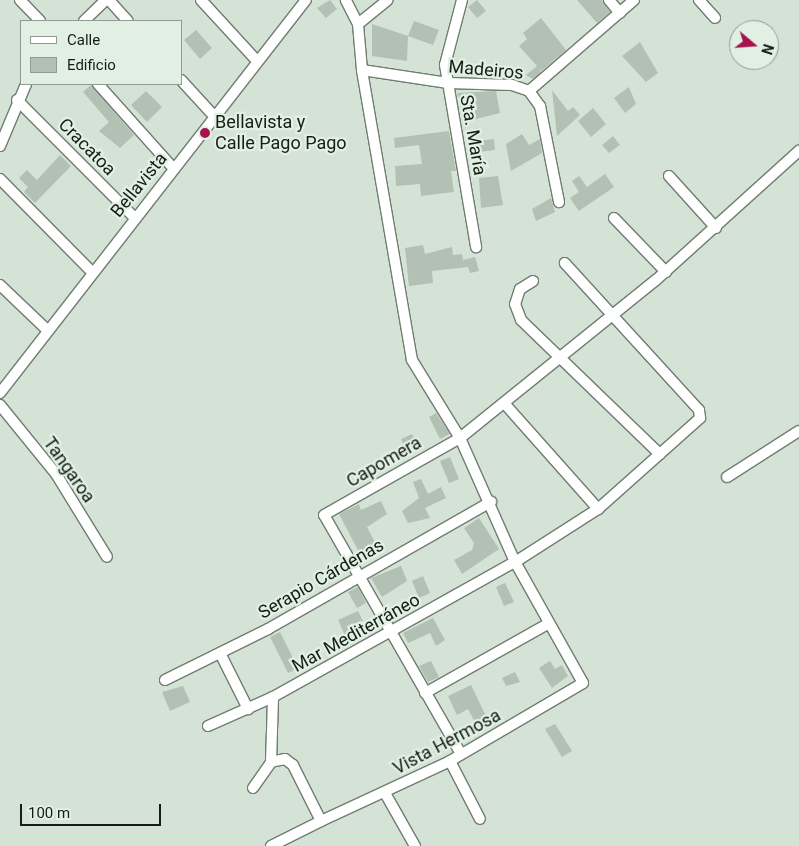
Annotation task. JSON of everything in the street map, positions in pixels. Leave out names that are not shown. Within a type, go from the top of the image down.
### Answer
[{"type":"street","points":[[20,0],[39,20]]},
{"type":"street","points":[[85,20],[107,0],[127,20]]},
{"type":"street","points":[[201,0],[257,61]]},
{"type":"street","name":"Bellavista","points":[[0,393],[91,271],[174,169],[306,0]]},
{"type":"street","points":[[346,0],[358,24],[362,70],[412,360],[460,438],[491,502],[515,562],[549,623],[425,692]]},
{"type":"street","points":[[358,24],[388,0]]},
{"type":"street","name":"Sta. María","points":[[462,0],[447,45],[448,84],[476,247]]},
{"type":"street","points":[[609,0],[620,12]]},
{"type":"street","name":"Madeiros","points":[[362,70],[448,84],[512,85],[529,91],[634,0]]},
{"type":"street","points":[[699,0],[715,18]]},
{"type":"street","points":[[182,81],[214,116]]},
{"type":"street","points":[[0,146],[17,100],[25,85]]},
{"type":"street","points":[[99,85],[174,169]]},
{"type":"street","points":[[529,91],[540,106],[558,202]]},
{"type":"street","name":"Cracatoa","points":[[17,100],[134,217]]},
{"type":"street","name":"Capomera","points":[[356,576],[324,515],[460,438],[666,272],[799,151]]},
{"type":"street","points":[[669,176],[716,228]]},
{"type":"street","points":[[0,180],[91,271]]},
{"type":"street","points":[[614,218],[666,272]]},
{"type":"street","points":[[565,263],[613,315]]},
{"type":"street","points":[[533,281],[520,289],[515,304],[521,320],[562,357],[660,454]]},
{"type":"street","points":[[0,286],[46,329]]},
{"type":"street","name":"Mar Mediterráneo","points":[[208,726],[273,697],[390,634],[515,562],[598,509],[660,454],[701,414],[613,315]]},
{"type":"street","points":[[504,403],[598,509]]},
{"type":"street","name":"Tangaroa","points":[[0,405],[56,474],[107,557]]},
{"type":"street","points":[[727,477],[799,431]]},
{"type":"street","name":"Serapio Cárdenas","points":[[165,680],[220,653],[491,502]]},
{"type":"street","points":[[356,576],[461,754]]},
{"type":"street","name":"Vista Hermosa","points":[[271,846],[450,761],[583,684],[549,623]]},
{"type":"street","points":[[220,653],[248,708]]},
{"type":"street","points":[[252,788],[271,762],[273,697]]},
{"type":"street","points":[[271,762],[285,759],[293,765],[321,821]]},
{"type":"street","points":[[450,761],[480,819]]},
{"type":"street","points":[[385,793],[415,846]]},
{"type":"building","points":[[330,0],[337,9],[326,18],[317,8]]},
{"type":"building","points":[[477,0],[486,11],[477,18],[468,7]]},
{"type":"building","points":[[577,0],[602,0],[610,12],[597,23]]},
{"type":"building","points":[[541,18],[566,50],[541,71],[538,67],[541,72],[533,79],[526,75],[537,66],[519,46],[527,39],[523,33]]},
{"type":"building","points":[[414,21],[439,30],[433,45],[408,36]]},
{"type":"building","points":[[372,24],[408,36],[407,61],[372,56]]},
{"type":"building","points":[[196,30],[212,48],[200,59],[184,40]]},
{"type":"building","points":[[640,42],[658,73],[646,82],[622,56]]},
{"type":"building","points":[[91,85],[134,135],[120,148],[99,131],[109,122],[83,92]]},
{"type":"building","points":[[629,87],[636,104],[625,113],[614,98]]},
{"type":"building","points":[[552,90],[568,111],[573,107],[580,115],[557,136]]},
{"type":"building","points":[[146,91],[162,107],[147,122],[131,105]]},
{"type":"building","points":[[496,91],[500,113],[468,121],[457,93]]},
{"type":"building","points":[[593,108],[606,124],[591,137],[578,121]]},
{"type":"building","points":[[449,131],[456,171],[451,171],[454,192],[421,196],[420,184],[396,186],[395,166],[422,164],[419,145],[395,148],[394,138]]},
{"type":"building","points":[[522,134],[529,145],[540,139],[542,153],[511,171],[506,144]]},
{"type":"building","points":[[613,136],[620,145],[609,153],[602,145]]},
{"type":"building","points":[[494,139],[495,150],[478,152],[477,141]]},
{"type":"building","points":[[60,155],[71,166],[35,203],[24,192],[28,187],[19,178],[27,170],[37,180]]},
{"type":"building","points":[[605,174],[614,187],[579,211],[570,198],[579,192],[572,181],[579,176],[587,187]]},
{"type":"building","points":[[498,176],[503,205],[481,208],[479,178]]},
{"type":"building","points":[[551,198],[555,212],[536,221],[532,209]]},
{"type":"building","points":[[423,245],[425,254],[452,247],[453,255],[462,254],[463,260],[475,257],[479,271],[470,273],[468,267],[432,271],[433,283],[409,286],[405,248]]},
{"type":"building","points":[[436,413],[450,434],[440,439],[429,417]]},
{"type":"building","points":[[412,434],[418,448],[407,453],[401,439]]},
{"type":"building","points":[[450,457],[459,479],[449,483],[440,461]]},
{"type":"building","points":[[421,479],[428,494],[441,487],[446,498],[425,508],[430,518],[408,523],[402,511],[419,498],[413,482]]},
{"type":"building","points":[[381,501],[387,514],[367,527],[380,552],[368,558],[366,553],[360,554],[339,514],[359,504],[361,510]]},
{"type":"building","points":[[479,518],[499,549],[462,574],[454,560],[472,550],[474,543],[464,528]]},
{"type":"building","points":[[401,566],[407,581],[382,597],[371,578]]},
{"type":"building","points":[[423,576],[430,593],[419,598],[412,581]]},
{"type":"building","points":[[505,583],[514,602],[504,606],[496,587]]},
{"type":"building","points":[[358,587],[366,603],[357,608],[348,592]]},
{"type":"building","points":[[358,611],[363,621],[352,626],[357,638],[348,642],[338,620]]},
{"type":"building","points":[[433,618],[445,640],[436,646],[430,633],[408,643],[403,633]]},
{"type":"building","points":[[280,632],[298,668],[288,673],[270,637]]},
{"type":"building","points":[[431,661],[439,677],[428,682],[419,666]]},
{"type":"building","points":[[550,661],[555,669],[562,665],[568,676],[552,688],[539,668]]},
{"type":"building","points":[[515,672],[520,682],[506,686],[502,678]]},
{"type":"building","points":[[471,685],[487,718],[476,724],[468,709],[457,715],[448,696]]},
{"type":"building","points":[[183,686],[190,702],[170,711],[162,692]]},
{"type":"building","points":[[555,724],[572,751],[562,757],[545,729]]},
{"type":"place","name":"Bellavista y Calle Pago Pago","points":[[205,133]]}]
